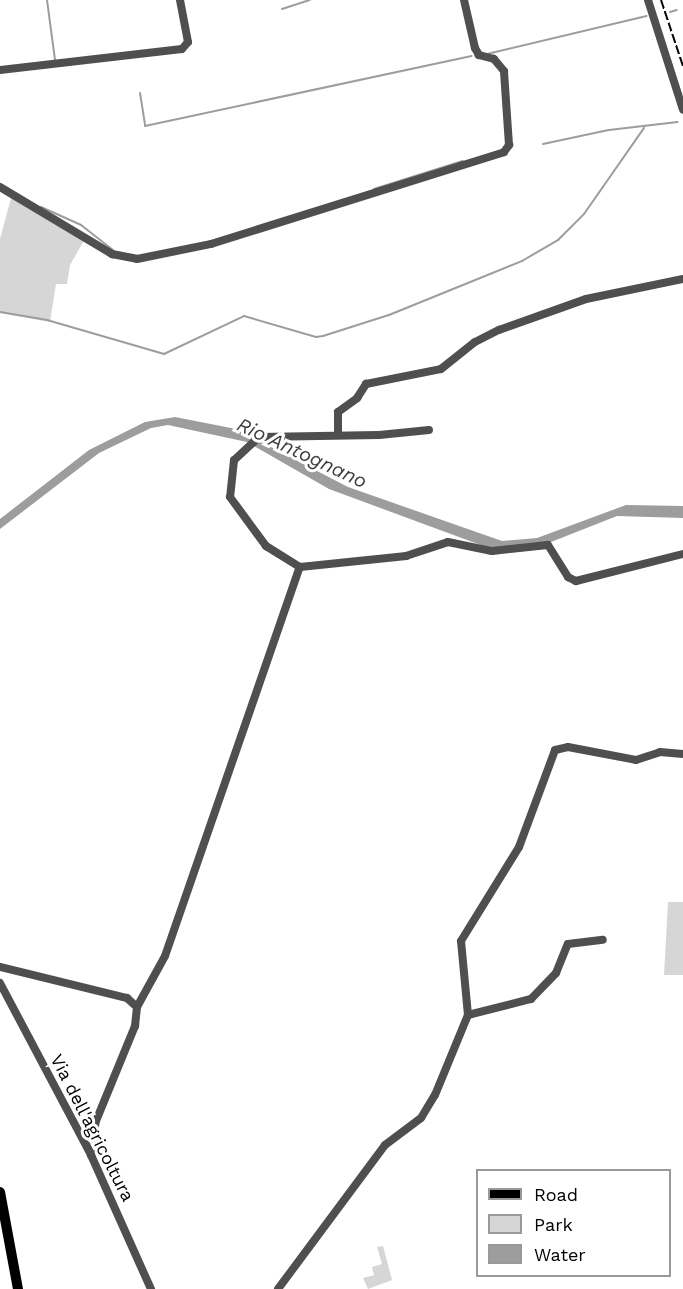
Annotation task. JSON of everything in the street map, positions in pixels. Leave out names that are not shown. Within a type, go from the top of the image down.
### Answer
[{"type":"main road","points":[[0,1192],[18,1289]]},
{"type":"street","points":[[0,70],[184,48],[188,42],[180,0]]},
{"type":"street","points":[[0,187],[112,254],[137,259],[211,244],[504,152],[509,145],[504,71],[494,59],[484,58],[475,48],[464,0]]},
{"type":"street","points":[[648,0],[683,110]]},
{"type":"street","points":[[338,434],[338,412],[357,398],[366,384],[441,369],[475,342],[499,330],[586,299],[683,279]]},
{"type":"street","points":[[429,430],[379,435],[259,437],[234,460],[230,497],[266,546],[300,567],[406,556],[448,542],[492,551],[548,545],[568,577],[576,580],[683,554]]},
{"type":"street","points":[[91,1155],[96,1121],[135,1026],[137,1007],[165,956],[300,567]]},
{"type":"street","points":[[278,1289],[385,1145],[424,1114],[468,1015],[461,940],[519,848],[555,750],[568,747],[636,760],[660,752],[683,754]]},
{"type":"street","points":[[468,1015],[531,999],[556,973],[568,944],[603,940]]},
{"type":"street","points":[[0,967],[127,998],[137,1007]]},
{"type":"street","name":"Via dell'agricoltura","points":[[0,983],[91,1155],[151,1289]]},
{"type":"green space","points":[[11,198],[85,239],[70,265],[67,284],[56,284],[50,322],[0,313],[0,239]]},
{"type":"green space","points":[[668,902],[683,902],[683,975],[664,975]]},
{"type":"green space","points":[[383,1246],[392,1280],[368,1289],[363,1278],[374,1275],[372,1267],[382,1264],[377,1247]]},
{"type":"water","points":[[175,417],[236,429],[348,487],[502,541],[537,538],[626,505],[683,506],[683,518],[617,516],[551,542],[514,550],[486,547],[329,489],[247,442],[168,425],[151,428],[99,453],[0,529],[0,519],[89,450],[145,422]]},
{"type":"waterway","points":[[47,0],[55,60]]},
{"type":"waterway","points":[[282,9],[310,0]]},
{"type":"waterway","points":[[670,12],[677,10]]},
{"type":"waterway","points":[[487,54],[647,16]]},
{"type":"waterway","points":[[140,93],[145,126],[472,56]]},
{"type":"waterway","points":[[543,144],[609,130],[678,122]]},
{"type":"waterway","points":[[0,312],[47,320],[164,354],[244,316],[316,337],[323,336],[389,315],[522,261],[558,240],[584,214],[644,128]]},
{"type":"waterway","points":[[374,189],[463,161]]},
{"type":"waterway","points":[[41,207],[81,225],[113,250]]},
{"type":"railway","points":[[661,0],[683,66]]},
{"type":"water label","name":"Rio Antognano","points":[[302,453]]}]
